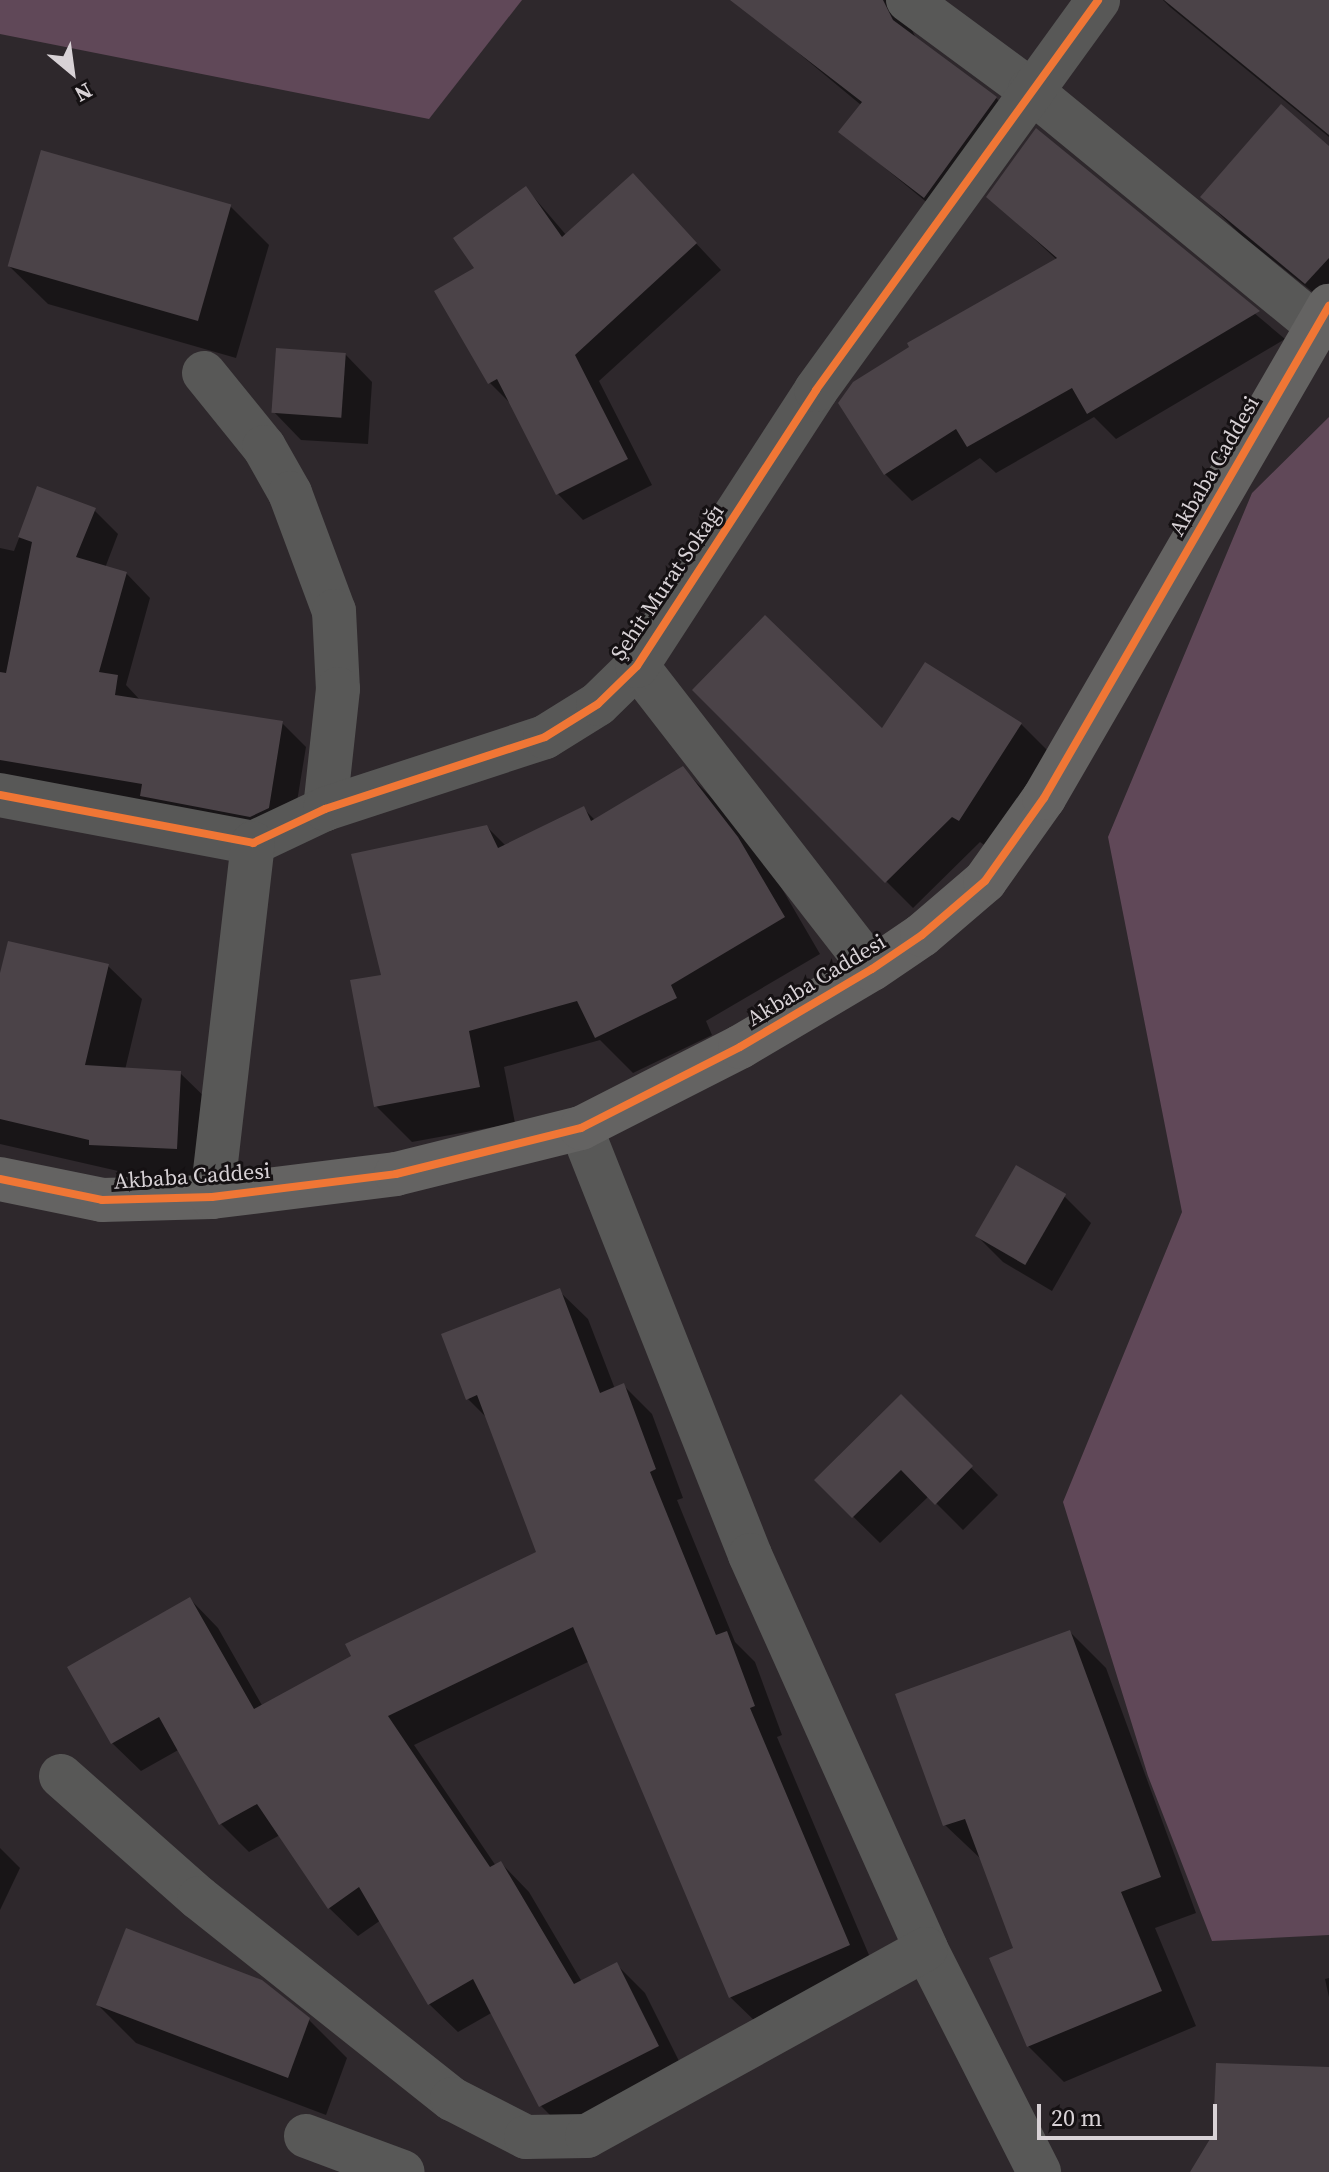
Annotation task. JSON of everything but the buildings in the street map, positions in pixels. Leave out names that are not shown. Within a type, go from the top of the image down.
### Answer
[{"type":"main road","name":"Akbaba Caddesi","points":[[0,1179],[102,1200],[212,1197],[396,1174],[581,1128],[740,1047],[872,969],[922,935],[985,881],[1044,798],[1322,315]]},
{"type":"street","points":[[908,0],[1322,315]]},
{"type":"street","name":"Şehit Murat Sokağı","points":[[253,843],[325,809],[545,737],[598,704],[637,666],[816,390],[1098,0]]},
{"type":"street","points":[[204,373],[264,447],[290,493],[334,611],[338,689],[325,809]]},
{"type":"street","points":[[637,666],[872,969]]},
{"type":"street","points":[[0,795],[253,843],[212,1197]]},
{"type":"street","points":[[581,1128],[750,1555],[926,1949],[1039,2172]]},
{"type":"street","points":[[61,1776],[199,1898],[452,2099],[526,2137],[587,2136],[926,1949]]},
{"type":"street","points":[[306,2136],[403,2172]]},
{"type":"shaded area","points":[[0,0],[522,0],[429,119],[0,34]]},
{"type":"shaded area","points":[[1329,417],[1329,1935],[1212,1941],[1148,1776],[1063,1502],[1182,1212],[1108,837],[1252,493]]},
{"type":"cycle path","points":[[0,795],[253,843],[325,809],[545,737],[598,704],[637,666],[816,390],[1098,0]]},
{"type":"cycle path","points":[[0,1179],[102,1200],[212,1197],[396,1174],[581,1128],[740,1047],[872,969],[922,935],[985,881],[1044,798],[1329,306]]}]
